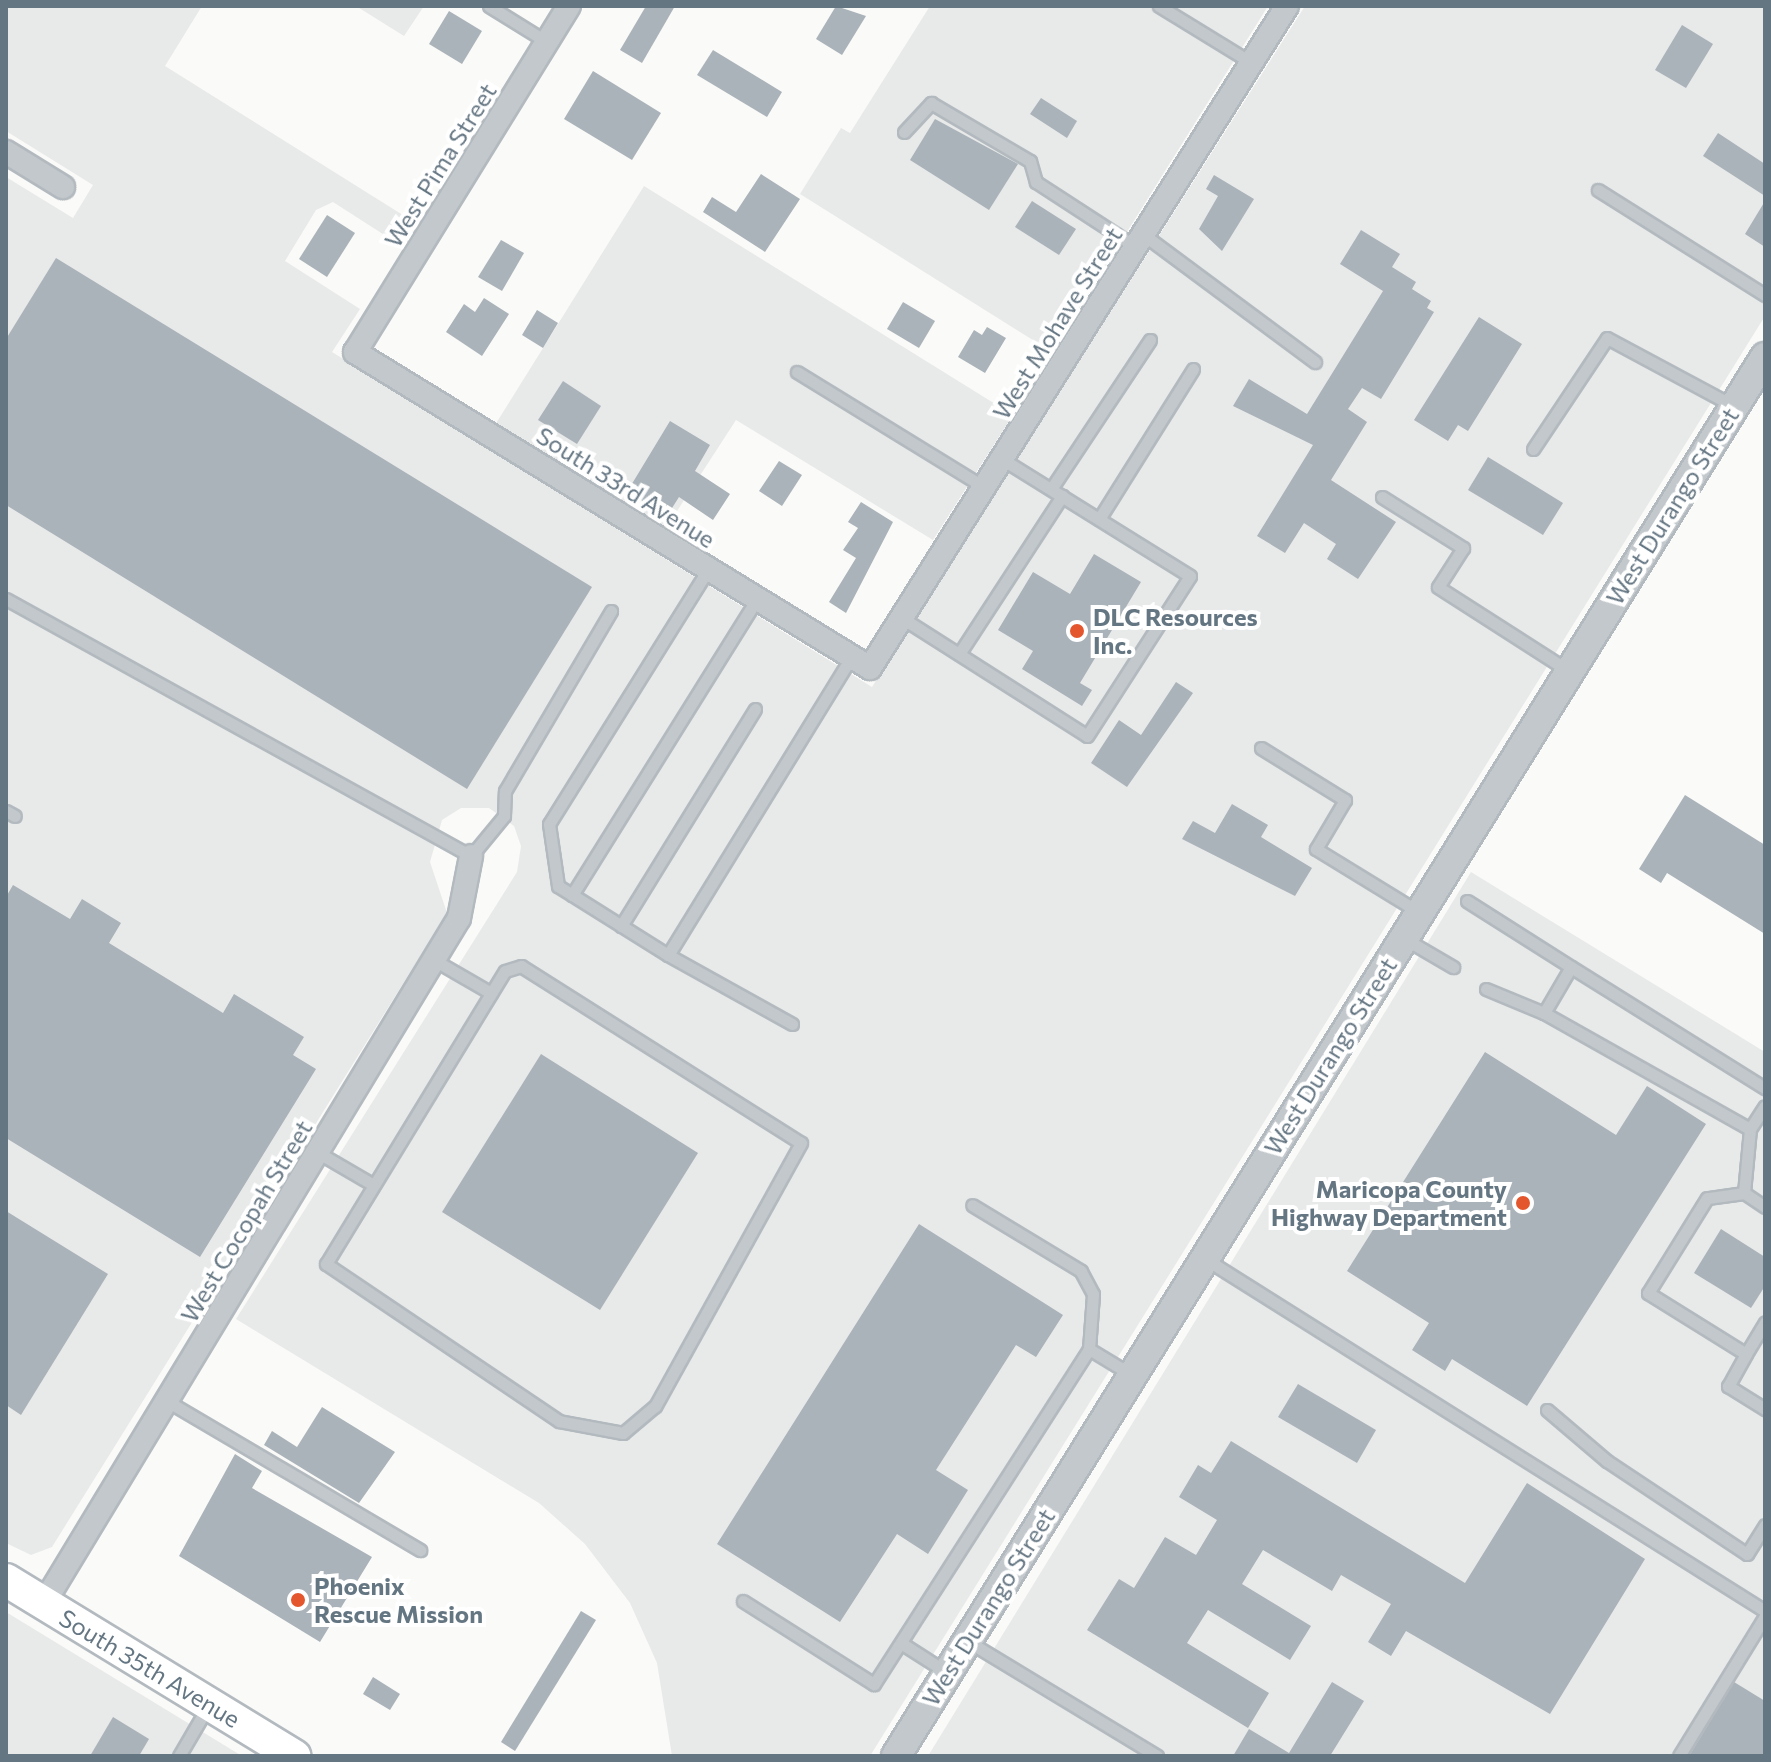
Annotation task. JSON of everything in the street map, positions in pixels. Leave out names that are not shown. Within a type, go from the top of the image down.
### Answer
[{"type":"main road","name":"South 35th Avenue","points":[[6,1580],[294,1756]]},
{"type":"street","name":"West Pima Street","points":[[355,352],[569,6]]},
{"type":"street","name":"West Mohave Street","points":[[861,662],[902,618],[1287,6]]},
{"type":"street","points":[[6,152],[63,187]]},
{"type":"street","name":"South 33rd Avenue","points":[[355,352],[861,662]]},
{"type":"street","name":"West Durango Street","points":[[896,1756],[1765,357]]},
{"type":"street","name":"West Cocopah Street","points":[[44,1603],[459,918],[471,856]]},
{"type":"lane","points":[[489,6],[547,42]]},
{"type":"lane","points":[[1159,6],[1252,63]]},
{"type":"lane","points":[[904,132],[931,103],[1030,161],[1036,182],[1140,241],[1315,362]]},
{"type":"lane","points":[[1598,190],[1765,295]]},
{"type":"lane","points":[[1533,449],[1607,338],[1734,406]]},
{"type":"lane","points":[[959,654],[1150,340]]},
{"type":"lane","points":[[1099,519],[1193,369]]},
{"type":"lane","points":[[797,372],[984,487]]},
{"type":"lane","points":[[902,618],[1087,736],[1190,576],[1002,459]]},
{"type":"lane","points":[[1382,497],[1463,548],[1438,587],[1569,671]]},
{"type":"lane","points":[[709,568],[549,824],[558,886],[668,955],[792,1024]]},
{"type":"lane","points":[[6,599],[471,856],[504,816],[505,791],[611,611]]},
{"type":"lane","points":[[572,895],[757,599]]},
{"type":"lane","points":[[668,955],[861,662]]},
{"type":"lane","points":[[621,926],[755,709]]},
{"type":"lane","points":[[1261,748],[1345,800],[1316,849],[1420,913]]},
{"type":"lane","points":[[1467,901],[1765,1088]]},
{"type":"lane","points":[[1404,939],[1453,967]]},
{"type":"lane","points":[[434,960],[491,993]]},
{"type":"lane","points":[[521,966],[801,1143],[648,1416],[633,1429],[609,1434],[559,1421],[332,1272],[327,1259],[491,993],[507,968],[521,966]]},
{"type":"lane","points":[[1544,1013],[1571,967]]},
{"type":"lane","points":[[1486,989],[1544,1013],[1750,1129]]},
{"type":"lane","points":[[1744,1193],[1750,1129],[1765,1106]]},
{"type":"lane","points":[[317,1152],[372,1184]]},
{"type":"lane","points":[[1746,1354],[1648,1293],[1707,1198],[1744,1193],[1765,1207]]},
{"type":"lane","points":[[743,1601],[874,1684],[1089,1349],[1093,1294],[1081,1271],[972,1205]]},
{"type":"lane","points":[[1205,1259],[1765,1614],[1679,1756]]},
{"type":"lane","points":[[1765,1322],[1728,1386],[1765,1409]]},
{"type":"lane","points":[[1089,1349],[1132,1375]]},
{"type":"lane","points":[[167,1401],[420,1550]]},
{"type":"lane","points":[[1547,1410],[1607,1461],[1747,1554],[1765,1525]]},
{"type":"lane","points":[[967,1641],[1157,1756]]},
{"type":"lane","points":[[901,1643],[948,1673]]},
{"type":"lane","points":[[179,1756],[210,1704]]},
{"type":"shaded area","points":[[6,6],[202,6],[165,66],[414,222],[400,245],[333,202],[316,210],[285,261],[360,309],[332,352],[872,687],[1305,6],[1765,6],[1765,316],[870,1756],[672,1756],[657,1663],[630,1603],[585,1544],[539,1503],[236,1319],[517,872],[521,846],[514,826],[489,808],[461,808],[442,820],[430,862],[447,913],[52,1547],[31,1555],[6,1543],[6,177],[73,218],[93,185],[6,131]]},
{"type":"shaded area","points":[[356,6],[424,6],[404,36]]},
{"type":"shaded area","points":[[930,6],[1268,6],[1052,352],[800,194],[841,128],[850,133]]},
{"type":"shaded area","points":[[644,186],[1013,415],[933,540],[736,420],[666,528],[495,425]]},
{"type":"shaded area","points":[[1471,872],[1765,1052],[1765,1756],[928,1756]]},
{"type":"shaded area","points":[[6,1612],[242,1756],[6,1756]]},
{"type":"building","points":[[646,6],[675,6],[642,63],[620,50]]},
{"type":"building","points":[[836,6],[866,16],[842,55],[816,39]]},
{"type":"building","points":[[449,11],[482,31],[462,64],[429,44]]},
{"type":"building","points":[[1682,25],[1713,44],[1686,88],[1655,70]]},
{"type":"building","points":[[713,50],[782,92],[767,117],[697,75]]},
{"type":"building","points":[[593,71],[661,113],[632,160],[564,119]]},
{"type":"building","points":[[1041,98],[1077,121],[1067,138],[1030,114]]},
{"type":"building","points":[[935,119],[1018,164],[989,210],[910,160]]},
{"type":"building","points":[[1718,133],[1765,164],[1765,196],[1703,156]]},
{"type":"building","points":[[761,174],[800,199],[765,252],[703,212],[712,197],[736,212]]},
{"type":"building","points":[[1214,175],[1254,199],[1222,251],[1199,229],[1218,196],[1206,189]]},
{"type":"building","points":[[1032,201],[1076,229],[1059,255],[1015,227]]},
{"type":"building","points":[[1765,201],[1765,247],[1745,234]]},
{"type":"building","points":[[327,215],[355,233],[327,277],[299,259]]},
{"type":"building","points":[[1361,230],[1400,254],[1392,267],[1416,282],[1412,289],[1431,301],[1427,308],[1434,312],[1381,399],[1362,388],[1348,409],[1367,422],[1331,480],[1396,522],[1358,579],[1327,559],[1336,544],[1304,523],[1285,553],[1257,536],[1313,445],[1233,406],[1249,379],[1307,414],[1383,291],[1340,264]]},
{"type":"building","points":[[501,240],[524,253],[502,291],[478,277]]},
{"type":"building","points":[[56,258],[592,587],[467,789],[6,505],[6,339]]},
{"type":"building","points":[[484,298],[509,314],[482,356],[446,332],[464,304],[475,312]]},
{"type":"building","points":[[903,302],[935,321],[919,348],[887,329]]},
{"type":"building","points":[[537,310],[558,323],[543,348],[522,335]]},
{"type":"building","points":[[1479,317],[1522,344],[1468,431],[1458,425],[1448,441],[1414,420]]},
{"type":"building","points":[[987,327],[1006,338],[985,373],[958,357],[974,330],[982,335]]},
{"type":"building","points":[[563,381],[601,406],[577,444],[538,420]]},
{"type":"building","points":[[670,421],[710,445],[695,471],[730,494],[713,520],[679,497],[667,516],[627,492]]},
{"type":"building","points":[[1488,457],[1563,503],[1543,535],[1468,490]]},
{"type":"building","points":[[779,461],[802,475],[782,506],[759,491]]},
{"type":"building","points":[[861,502],[893,522],[846,613],[829,602],[856,558],[843,550],[858,528],[848,522]]},
{"type":"building","name":"DLC Resources Inc.","points":[[1094,554],[1141,582],[1080,683],[1092,690],[1082,706],[1022,669],[1033,651],[998,630],[1033,572],[1070,594]]},
{"type":"building","points":[[1176,682],[1193,693],[1127,787],[1091,763],[1119,720],[1141,735]]},
{"type":"building","points":[[1685,795],[1765,845],[1765,934],[1667,873],[1661,883],[1639,869]]},
{"type":"building","points":[[1232,804],[1268,825],[1261,837],[1312,868],[1295,896],[1182,839],[1193,821],[1215,833]]},
{"type":"building","points":[[13,885],[70,919],[82,899],[121,923],[109,943],[223,1013],[234,994],[304,1037],[293,1055],[316,1069],[200,1257],[6,1138],[6,897]]},
{"type":"building","name":"Maricopa County Highway Department","points":[[1485,1052],[1616,1135],[1647,1086],[1706,1124],[1527,1406],[1452,1359],[1445,1371],[1412,1350],[1429,1323],[1347,1271]]},
{"type":"building","points":[[541,1054],[698,1153],[600,1310],[442,1212]]},
{"type":"building","points":[[6,1211],[108,1274],[21,1415],[6,1405]]},
{"type":"building","points":[[919,1224],[1063,1315],[1036,1357],[1016,1345],[936,1470],[968,1490],[928,1554],[897,1534],[840,1622],[717,1544]]},
{"type":"building","points":[[1721,1229],[1765,1257],[1765,1286],[1751,1308],[1694,1273]]},
{"type":"building","points":[[1298,1384],[1376,1430],[1357,1463],[1278,1417]]},
{"type":"building","points":[[322,1407],[395,1452],[359,1503],[264,1445],[272,1431],[297,1447]]},
{"type":"building","points":[[1231,1441],[1465,1583],[1527,1483],[1645,1559],[1550,1714],[1406,1631],[1391,1656],[1368,1642],[1391,1604],[1341,1575],[1332,1591],[1263,1550],[1242,1584],[1311,1626],[1290,1660],[1208,1610],[1187,1643],[1269,1693],[1248,1728],[1087,1630],[1119,1579],[1134,1588],[1165,1537],[1196,1555],[1217,1520],[1179,1497],[1198,1465],[1211,1473]]},
{"type":"building","name":"Phoenix Rescue Mission","points":[[235,1454],[262,1471],[252,1488],[372,1557],[320,1642],[179,1556]]},
{"type":"building","points":[[581,1611],[596,1620],[515,1751],[501,1742]]},
{"type":"building","points":[[373,1677],[400,1694],[390,1710],[363,1694]]},
{"type":"building","points":[[1332,1682],[1364,1701],[1330,1756],[1233,1756],[1249,1729],[1289,1753]]},
{"type":"building","points":[[1734,1682],[1765,1701],[1765,1756],[1689,1756]]},
{"type":"building","points":[[113,1717],[149,1739],[139,1756],[90,1756]]},
{"type":"place","name":"DLC Resources Inc.","points":[[1077,631]]},
{"type":"place","name":"Maricopa County Highway Department","points":[[1523,1203]]},
{"type":"place","name":"Phoenix Rescue Mission","points":[[298,1600]]}]
